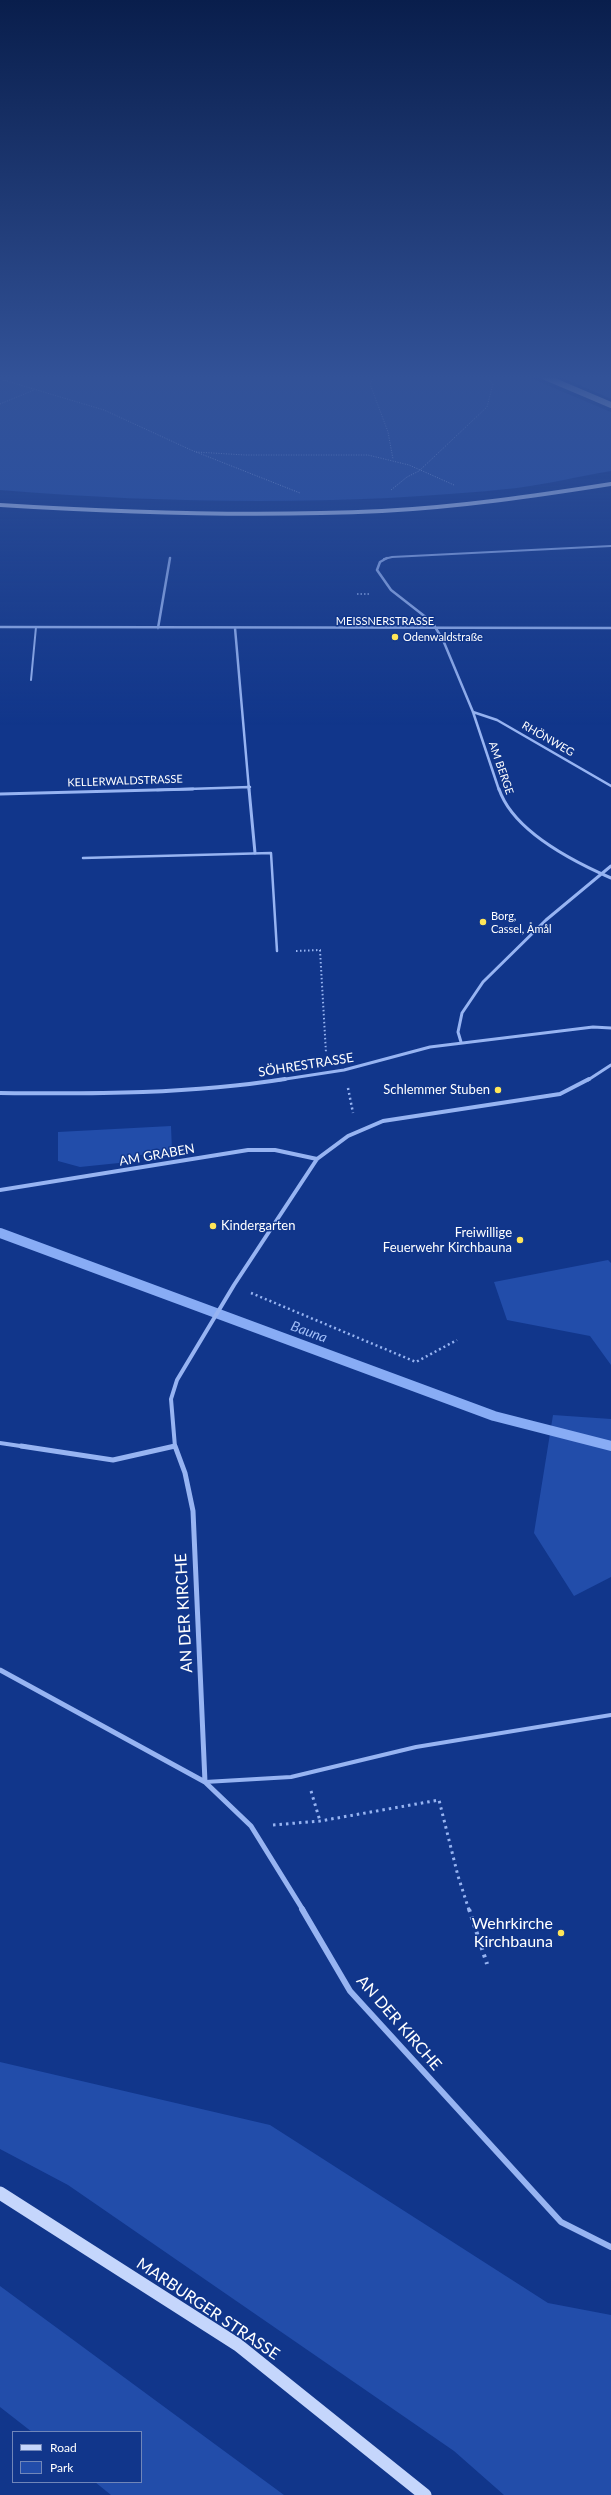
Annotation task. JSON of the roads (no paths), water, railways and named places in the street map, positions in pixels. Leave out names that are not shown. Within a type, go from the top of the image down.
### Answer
[{"type":"main road","points":[[0,505],[168,514],[302,514],[440,506],[534,497],[555,493]]},
{"type":"main road","name":"MARBURGER STRASSE","points":[[0,2193],[238,2346],[425,2495]]},
{"type":"street","name":"AM BERGE","points":[[611,546],[392,556],[378,564],[377,570],[391,590],[423,613],[436,628],[443,640],[473,712],[503,802],[510,812],[563,853],[600,874],[611,878]]},
{"type":"street","points":[[158,628],[170,558]]},
{"type":"street","name":"MEISSNERSTRASSE","points":[[0,627],[611,628]]},
{"type":"street","points":[[235,628],[255,853]]},
{"type":"street","name":"RHÖNWEG","points":[[473,712],[497,720],[611,786]]},
{"type":"street","name":"KELLERWALDSTRASSE","points":[[0,794],[250,787]]},
{"type":"street","points":[[461,1042],[458,1032],[460,1018],[483,982],[546,920],[611,866]]},
{"type":"street","name":"SÖHRESTRASSE","points":[[0,1093],[109,1094],[248,1085],[344,1070],[430,1047],[461,1042],[592,1027],[611,1028]]},
{"type":"street","name":"AN DER KIRCHE","points":[[205,1782],[193,1511],[185,1473],[175,1446],[171,1416],[171,1399],[177,1380],[195,1346],[317,1159],[340,1139],[356,1130],[383,1121],[560,1094],[579,1086],[611,1065]]},
{"type":"street","name":"AM GRABEN","points":[[0,1190],[248,1150],[275,1150],[317,1159]]},
{"type":"street","points":[[0,1443],[112,1460],[142,1455],[175,1446]]},
{"type":"street","name":"AN DER KIRCHE","points":[[0,1670],[205,1782],[251,1826],[270,1855],[350,1991],[561,2222],[611,2247]]},
{"type":"lane","points":[[31,680],[36,627]]},
{"type":"lane","points":[[83,858],[271,853],[277,951]]},
{"type":"lane","points":[[205,1782],[291,1777],[416,1747],[611,1715]]},
{"type":"waterway","name":"Bauna","points":[[0,1233],[494,1416],[611,1446]]},
{"type":"place","name":"Odenwaldstraße","points":[[395,637]]},
{"type":"place","name":"Borg, Cassel, Åmål","points":[[483,922]]},
{"type":"place","name":"Schlemmer Stuben","points":[[498,1090]]},
{"type":"place","name":"Kindergarten","points":[[213,1226]]},
{"type":"place","name":"Freiwillige Feuerwehr Kirchbauna","points":[[520,1240]]},
{"type":"place","name":"Wehrkirche Kirchbauna","points":[[561,1933]]}]
